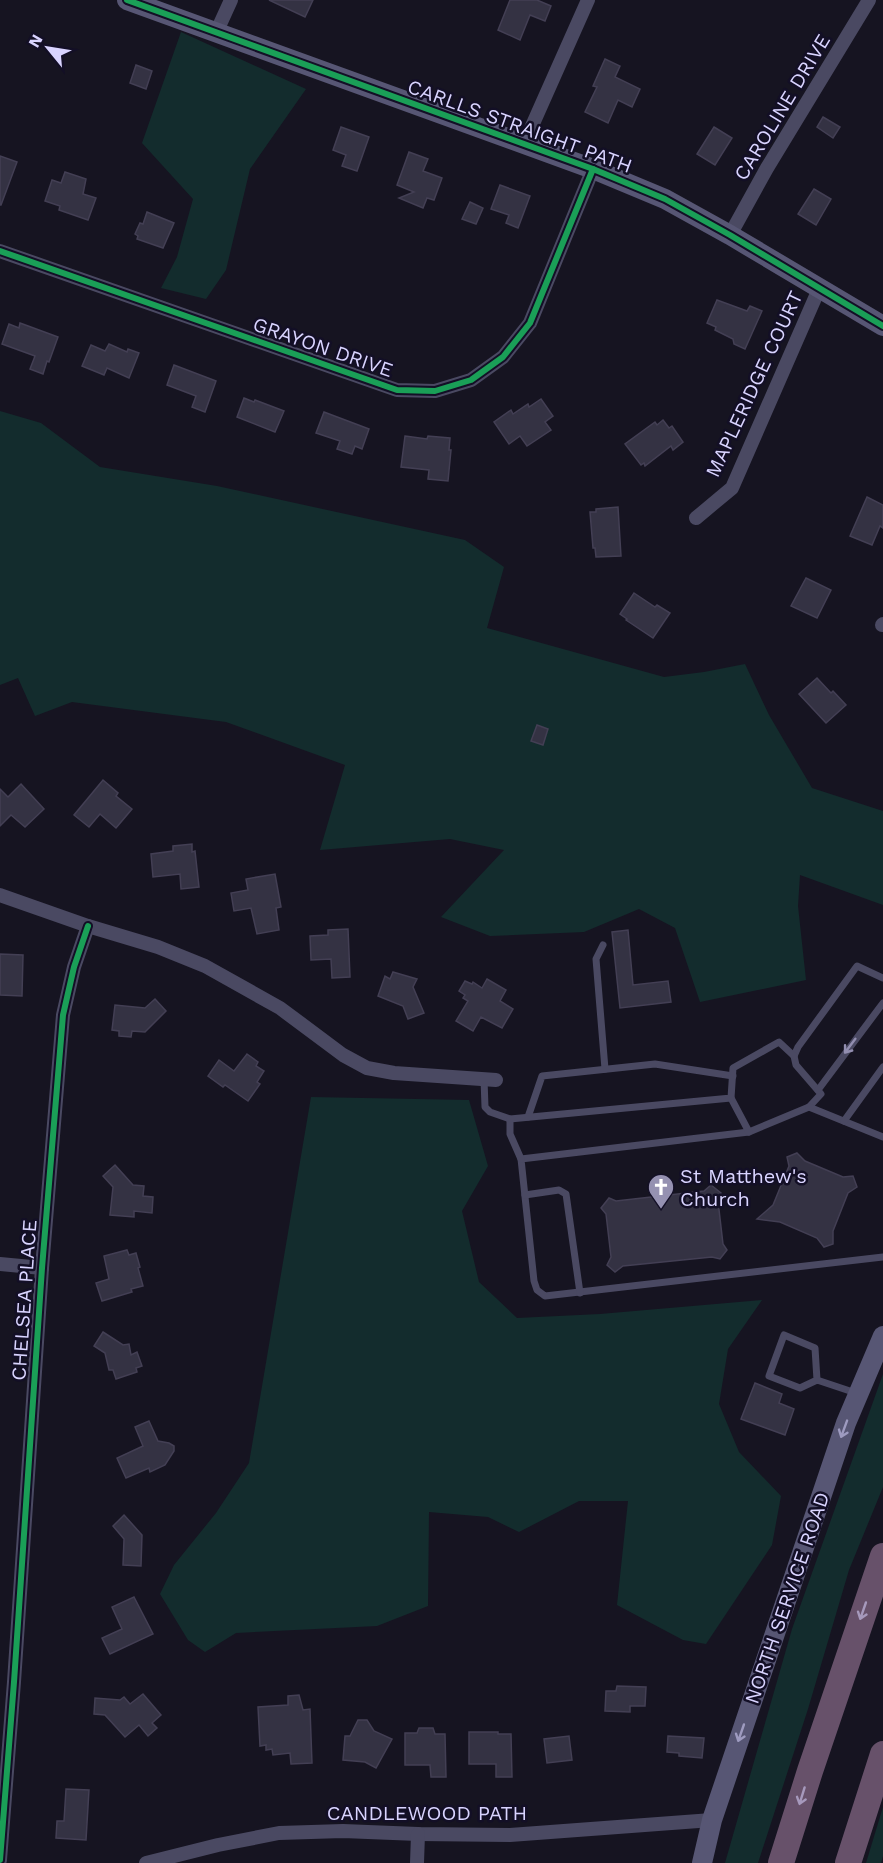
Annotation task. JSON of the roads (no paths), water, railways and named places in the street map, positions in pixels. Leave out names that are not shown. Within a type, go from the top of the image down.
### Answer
[{"type":"highway","points":[[781,1863],[883,1556]]},
{"type":"highway","points":[[848,1863],[883,1754]]},
{"type":"street","name":"CARLLS STRAIGHT PATH","points":[[127,0],[592,169],[664,199],[730,235],[883,326]]},
{"type":"street","points":[[216,33],[231,0]]},
{"type":"street","points":[[524,144],[588,0]]},
{"type":"street","name":"CAROLINE DRIVE","points":[[730,235],[773,158],[869,0]]},
{"type":"street","name":"GRAYON DRIVE","points":[[0,251],[397,390],[435,391],[471,380],[504,357],[530,323],[592,169]]},
{"type":"street","name":"MAPLERIDGE COURT","points":[[696,518],[732,488],[819,288]]},
{"type":"street","points":[[0,895],[88,926],[158,947],[205,966],[280,1008],[343,1055],[368,1068],[394,1073],[490,1080]]},
{"type":"street","name":"CHELSEA PLACE","points":[[0,1860],[42,1268],[63,1015],[74,967],[88,926]]},
{"type":"street","points":[[0,1264],[42,1268]]},
{"type":"street","name":"NORTH SERVICE ROAD","points":[[702,1863],[712,1820],[846,1422],[883,1336]]},
{"type":"street","name":"CANDLEWOOD PATH","points":[[146,1863],[279,1833],[343,1831],[510,1835],[712,1820]]},
{"type":"street","points":[[417,1863],[418,1834]]},
{"type":"lane","points":[[603,945],[596,960],[605,1069]]},
{"type":"lane","points":[[794,1056],[798,1047],[857,966],[883,978]]},
{"type":"lane","points":[[818,1089],[883,1003]]},
{"type":"lane","points":[[521,1159],[749,1132],[809,1107],[821,1094],[796,1065],[794,1056],[780,1042],[733,1068],[731,1098],[749,1132]]},
{"type":"lane","points":[[528,1117],[542,1076],[655,1064],[733,1076]]},
{"type":"lane","points":[[843,1121],[883,1067]]},
{"type":"lane","points":[[490,1080],[485,1107],[498,1116],[510,1119],[731,1098]]},
{"type":"lane","points":[[809,1107],[883,1137]]},
{"type":"lane","points":[[510,1119],[510,1134],[521,1159],[534,1281],[537,1290],[545,1296],[883,1257]]},
{"type":"lane","points":[[525,1195],[560,1190],[567,1194],[580,1293]]},
{"type":"lane","points":[[817,1380],[815,1348],[784,1335],[769,1376],[800,1388],[817,1380],[858,1394]]},
{"type":"place","name":"St Matthew's Church","points":[[661,1210]]}]
